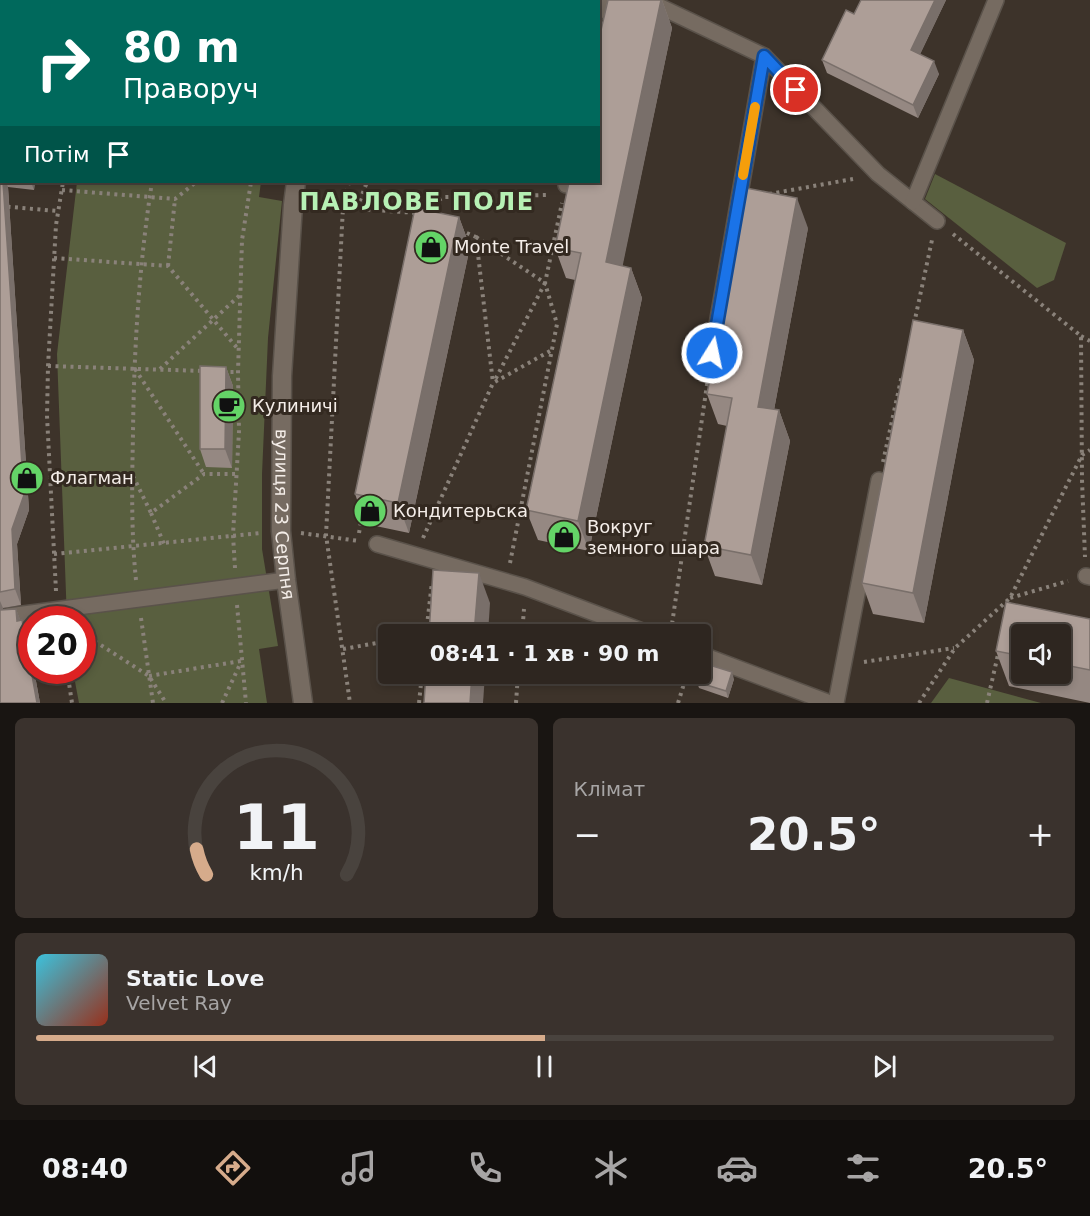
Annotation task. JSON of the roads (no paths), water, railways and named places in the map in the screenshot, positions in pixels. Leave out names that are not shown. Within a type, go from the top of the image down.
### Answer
[{"type":"street","name":"вулиця 23 Серпня","points":[[296,183],[282,376],[281,531],[303,703]]},
{"type":"lane","points":[[646,0],[764,56],[878,174],[937,221]]},
{"type":"lane","points":[[912,202],[996,0]]},
{"type":"lane","points":[[712,353],[764,56]]},
{"type":"lane","points":[[836,703],[879,480]]},
{"type":"lane","points":[[377,544],[506,581],[623,624]]},
{"type":"lane","points":[[8,616],[286,580]]},
{"type":"lane","points":[[711,658],[830,703]]},
{"type":"place","name":"Monte Travel","points":[[431,247]]},
{"type":"place","name":"Кулиничі","points":[[229,406]]},
{"type":"place","name":"Флагман","points":[[27,478]]},
{"type":"place","name":"Кондитерьска","points":[[370,511]]},
{"type":"place","name":"Вокруг земного шара","points":[[564,537]]},
{"type":"district","name":"ПАВЛОВЕ ПОЛЕ","points":[[417,202]]}]
